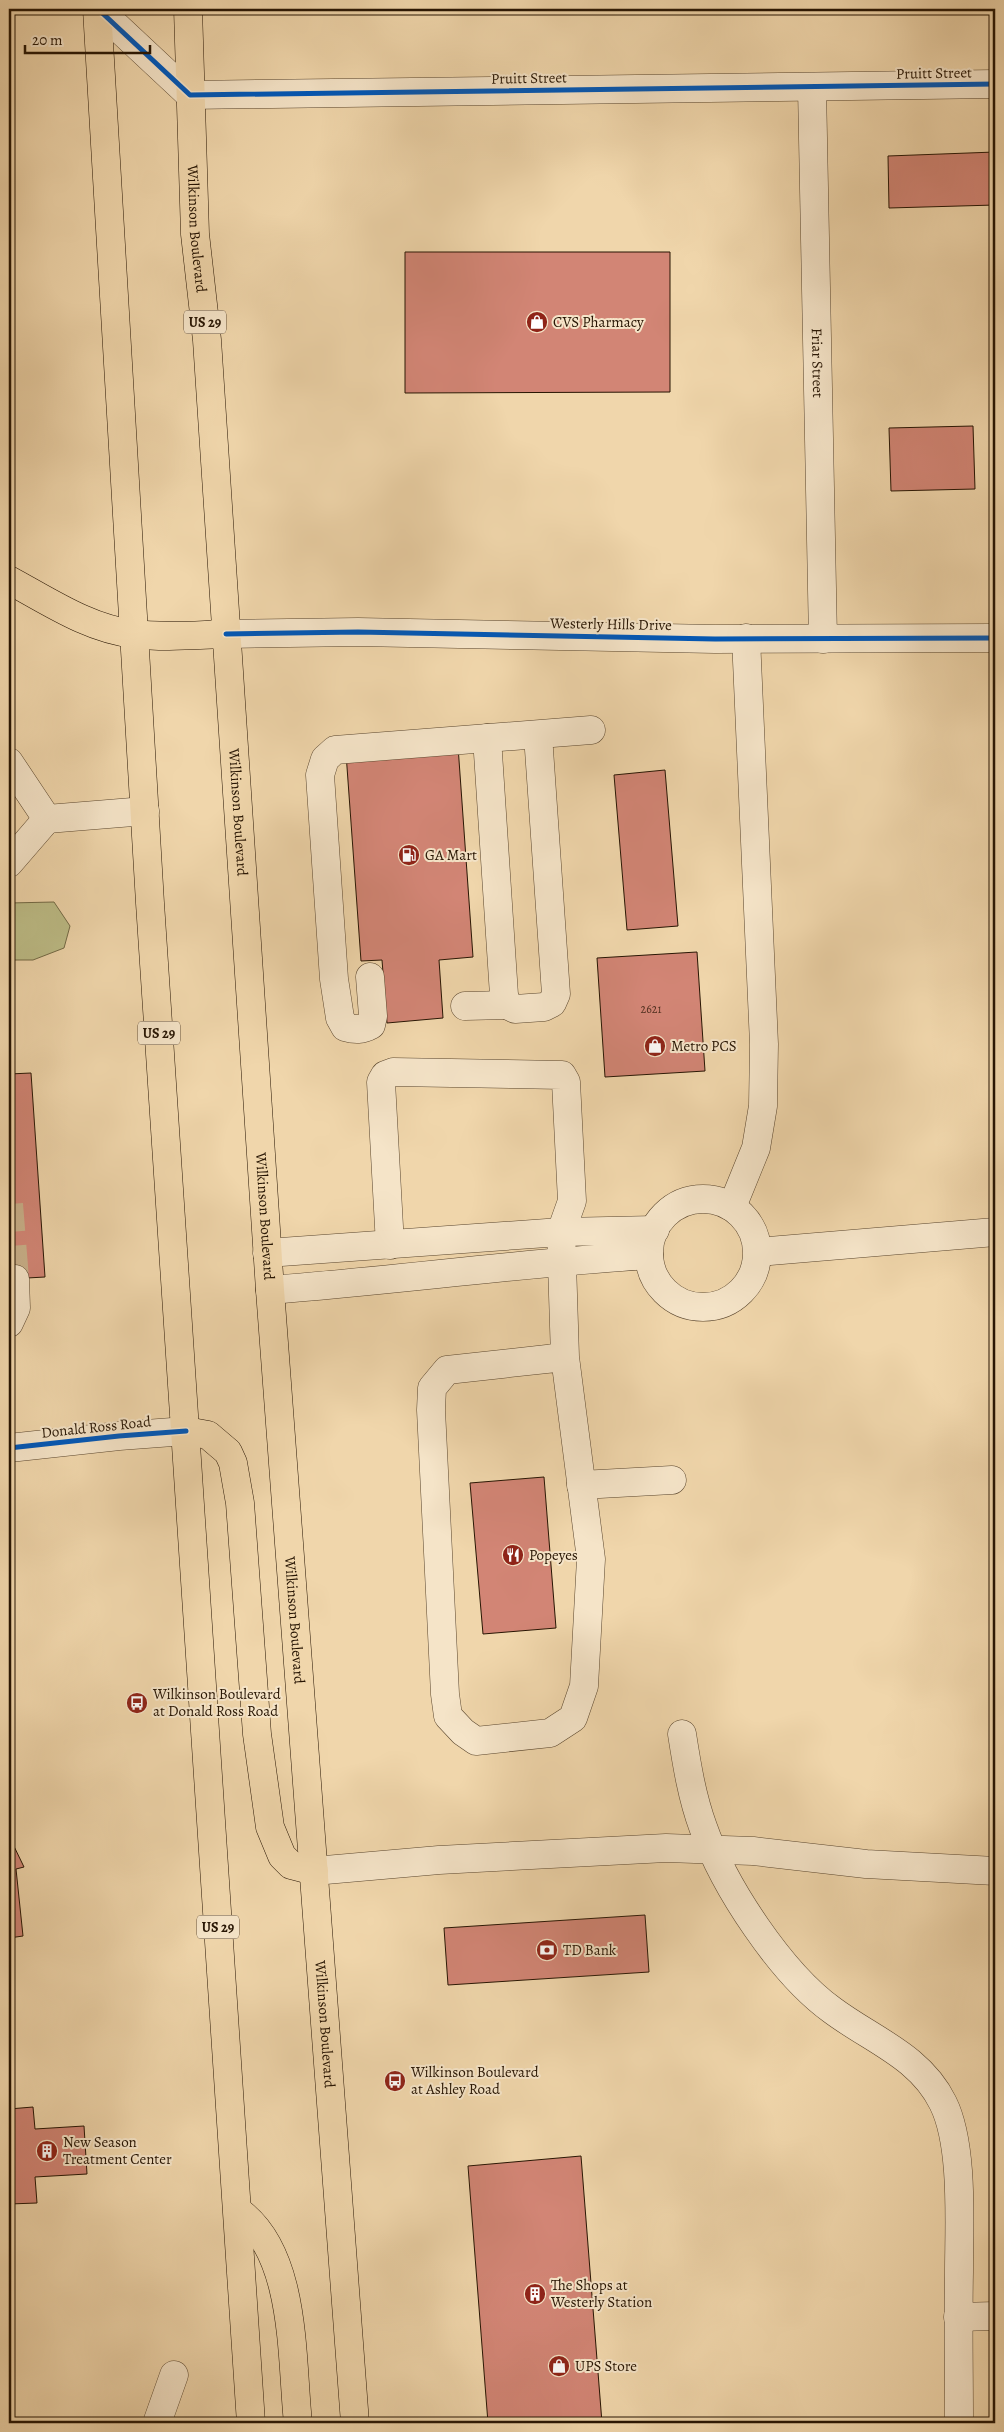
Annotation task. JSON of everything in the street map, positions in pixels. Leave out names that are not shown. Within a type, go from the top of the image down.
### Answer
[{"type":"main road","name":"US 29","points":[[97,9],[145,811],[251,2423]]},
{"type":"main road","name":"Wilkinson Boulevard","points":[[188,9],[195,234],[207,340],[270,1290],[355,2423]]},
{"type":"main road","name":"Westerly Hills Drive","points":[[9,580],[93,623],[134,634],[226,634]]},
{"type":"main road","points":[[186,1432],[198,1432],[208,1436],[228,1452],[233,1463],[240,1503],[257,1734],[270,1827],[282,1856],[291,1865],[314,1871]]},
{"type":"main road","points":[[238,2212],[258,2228],[267,2243],[282,2284],[291,2339],[298,2423]]},
{"type":"street","points":[[97,9],[190,94]]},
{"type":"street","name":"Pruitt Street","points":[[190,94],[812,88],[995,84]]},
{"type":"street","name":"Friar Street","points":[[812,88],[823,639]]},
{"type":"street","name":"Westerly Hills Drive","points":[[226,634],[358,632],[823,639],[995,638]]},
{"type":"street","points":[[732,1207],[756,1148],[763,1106],[762,1009],[746,638]]},
{"type":"street","points":[[370,977],[373,1016],[371,1025],[364,1029],[353,1030],[345,1027],[340,1018],[333,970],[320,775],[325,759],[335,750],[591,730]]},
{"type":"street","points":[[465,1006],[508,1005],[515,1009],[544,1007],[552,1003],[556,994],[538,735]]},
{"type":"street","points":[[487,738],[503,986],[508,1005]]},
{"type":"street","points":[[9,762],[47,819]]},
{"type":"street","points":[[9,862],[47,819],[145,811]]},
{"type":"street","points":[[390,1245],[381,1082],[385,1075],[393,1072],[562,1075],[566,1082],[572,1201],[561,1232],[565,1357],[591,1559],[584,1686],[573,1718],[550,1733],[476,1740],[463,1732],[448,1716],[445,1694],[431,1410],[432,1388],[447,1370],[565,1357]]},
{"type":"street","points":[[700,1199],[716,1200],[732,1207],[745,1219],[754,1234],[758,1252],[754,1270],[746,1285],[734,1298],[718,1306],[700,1307],[685,1304],[671,1296],[660,1285],[652,1270],[652,1243],[669,1211],[684,1203],[700,1199]]},
{"type":"street","points":[[268,1253],[561,1232],[652,1243]]},
{"type":"street","points":[[758,1252],[995,1232]]},
{"type":"street","points":[[270,1290],[385,1281],[562,1261],[652,1243]]},
{"type":"street","points":[[9,1323],[16,1308],[15,1279]]},
{"type":"street","name":"Donald Ross Road","points":[[9,1448],[119,1436],[186,1432]]},
{"type":"street","points":[[581,1485],[672,1480]]},
{"type":"street","points":[[682,1734],[694,1796],[712,1850],[753,1920],[791,1972],[811,1994],[832,2010],[909,2059],[936,2089],[945,2106],[955,2149],[958,2210],[959,2423]]},
{"type":"street","points":[[314,1871],[439,1860],[666,1848],[779,1852],[866,1864],[995,1870]]},
{"type":"street","points":[[958,2317],[995,2316]]},
{"type":"street","points":[[157,2423],[174,2374]]},
{"type":"green space","points":[[54,902],[70,926],[64,948],[33,960],[9,960],[9,903]]},
{"type":"building","points":[[995,152],[995,205],[889,208],[888,156]]},
{"type":"building","name":"CVS Pharmacy","points":[[405,252],[670,252],[670,392],[405,393]]},
{"type":"building","points":[[973,426],[975,489],[891,491],[889,428]]},
{"type":"building","name":"GA Mart","points":[[458,746],[473,957],[439,960],[443,1018],[387,1023],[382,960],[361,961],[346,753]]},
{"type":"building","points":[[665,770],[678,926],[627,930],[614,775]]},
{"type":"building","points":[[697,952],[705,1071],[605,1077],[597,958]]},
{"type":"building","points":[[31,1073],[45,1277],[9,1279],[9,1074]]},
{"type":"building","name":"Popeyes","points":[[544,1477],[556,1628],[483,1634],[470,1483]]},
{"type":"building","points":[[9,1836],[24,1867],[16,1869],[23,1936],[9,1938]]},
{"type":"building","name":"TD Bank","points":[[645,1915],[649,1972],[448,1985],[444,1928]]},
{"type":"building","name":"New Season Treatment Center","points":[[33,2107],[35,2129],[84,2126],[87,2174],[35,2177],[37,2203],[9,2204],[9,2109]]},
{"type":"building","name":"The Shops at Westerly Station","points":[[581,2156],[602,2423],[488,2423],[468,2166]]},
{"type":"tunnel","points":[[9,1204],[15,1279]]},
{"type":"cycle path","points":[[98,9],[190,95],[995,84]]},
{"type":"cycle path","points":[[226,634],[358,632],[715,639],[995,638]]},
{"type":"cycle path","points":[[9,1448],[186,1431]]},
{"type":"place","name":"CVS Pharmacy","points":[[537,322]]},
{"type":"place","name":"GA Mart","points":[[409,855]]},
{"type":"place","name":"Metro PCS","points":[[655,1046]]},
{"type":"place","name":"Popeyes","points":[[513,1555]]},
{"type":"place","name":"Wilkinson Boulevard at Donald Ross Road","points":[[137,1703]]},
{"type":"place","name":"TD Bank","points":[[547,1950]]},
{"type":"place","name":"Wilkinson Boulevard at Ashley Road","points":[[395,2081]]},
{"type":"place","name":"New Season Treatment Center","points":[[47,2151]]},
{"type":"place","name":"The Shops at Westerly Station","points":[[535,2294]]},
{"type":"place","name":"UPS Store","points":[[559,2366]]}]
